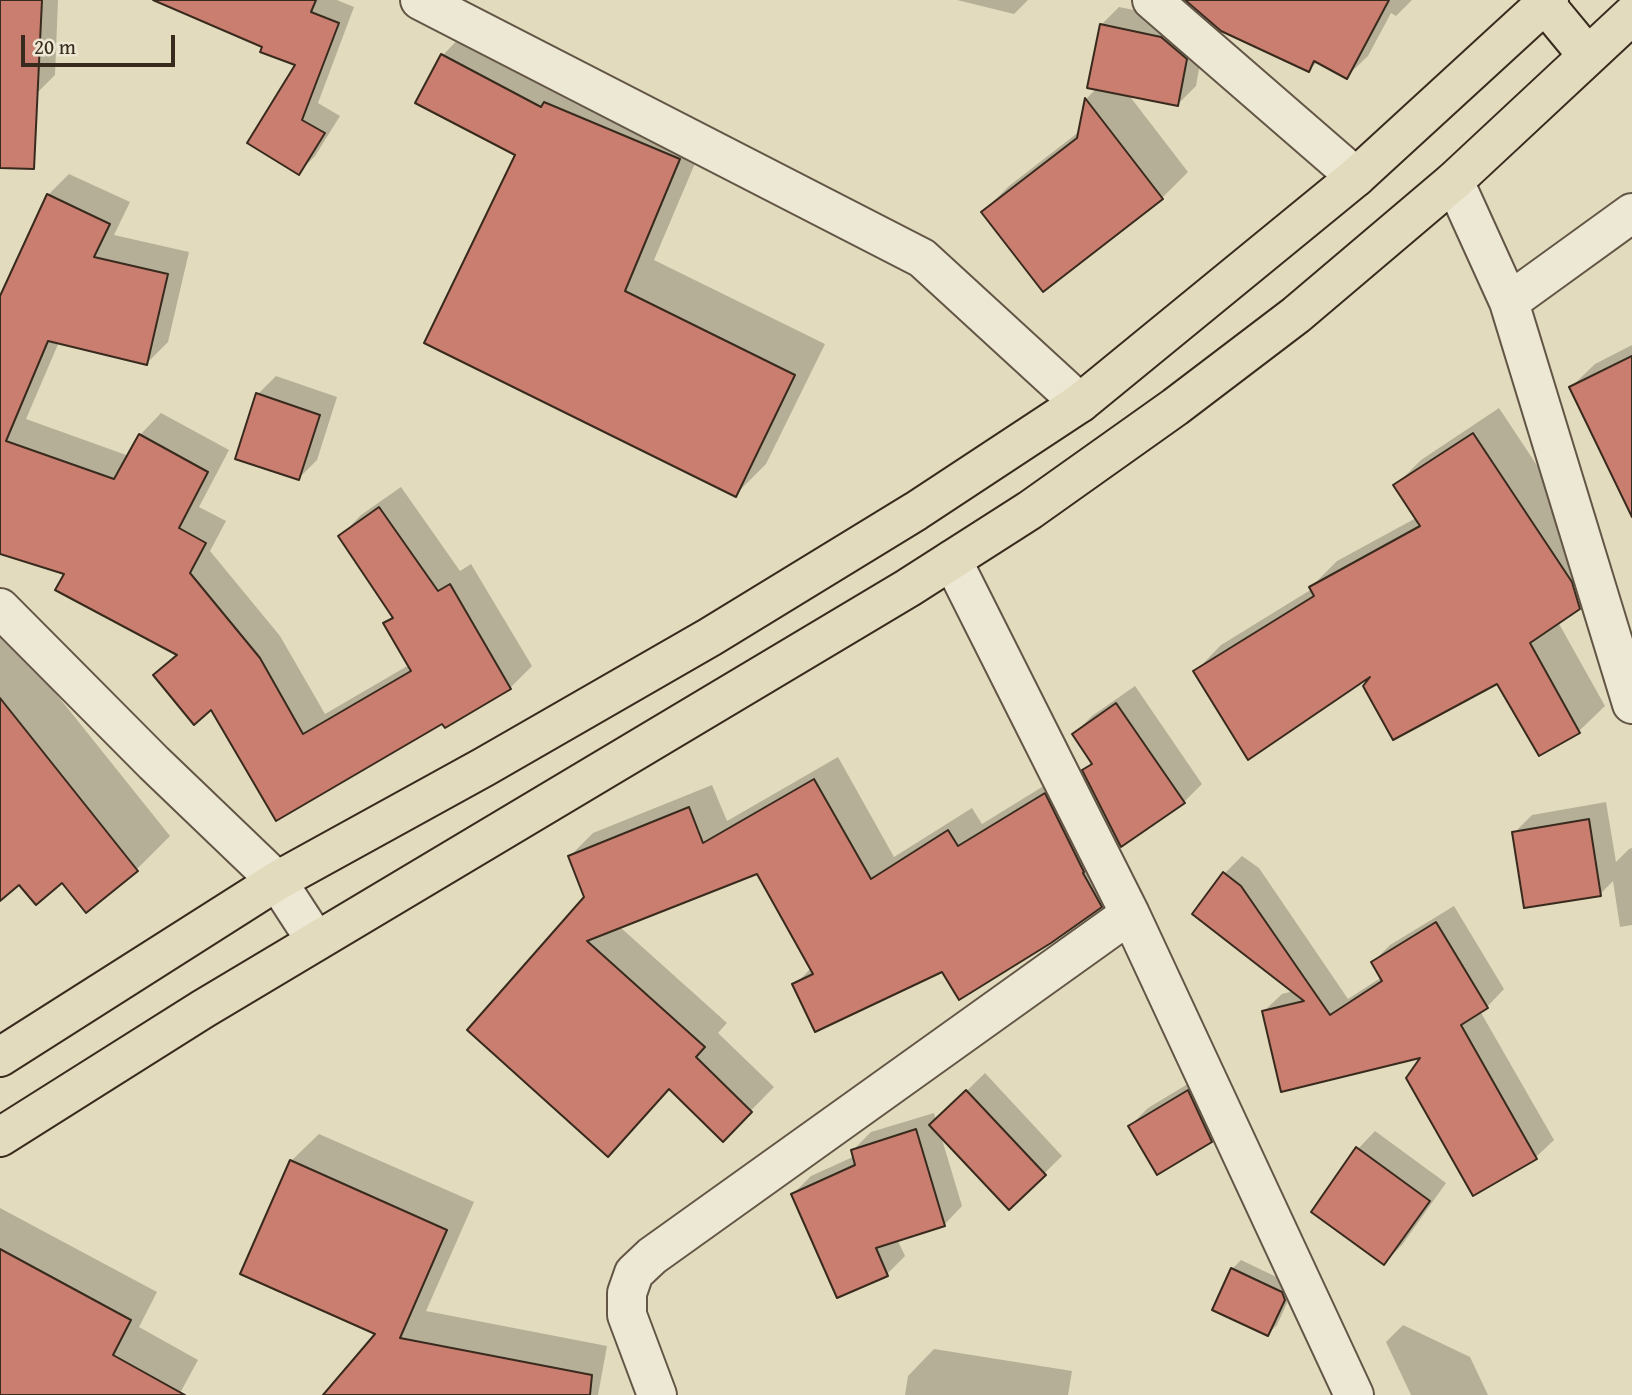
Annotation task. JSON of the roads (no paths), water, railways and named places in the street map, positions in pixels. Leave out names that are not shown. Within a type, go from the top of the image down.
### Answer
[{"type":"main road","points":[[0,1057],[277,881],[484,767],[710,637],[916,510],[1080,403],[1356,177],[1547,2],[1588,56]]},
{"type":"main road","points":[[0,1137],[316,942],[661,737],[1030,510],[1296,315],[1454,181],[1632,15]]},
{"type":"street","points":[[419,0],[922,258],[1080,403]]},
{"type":"street","points":[[1152,0],[1356,177]]},
{"type":"street","points":[[1454,181],[1509,302],[1632,704]]},
{"type":"street","points":[[1509,302],[1632,213]]},
{"type":"street","points":[[952,560],[1130,914],[1354,1395]]},
{"type":"street","points":[[0,608],[154,763],[277,881],[316,942]]},
{"type":"street","points":[[657,1395],[627,1315],[627,1293],[634,1273],[652,1256],[1130,914]]}]
